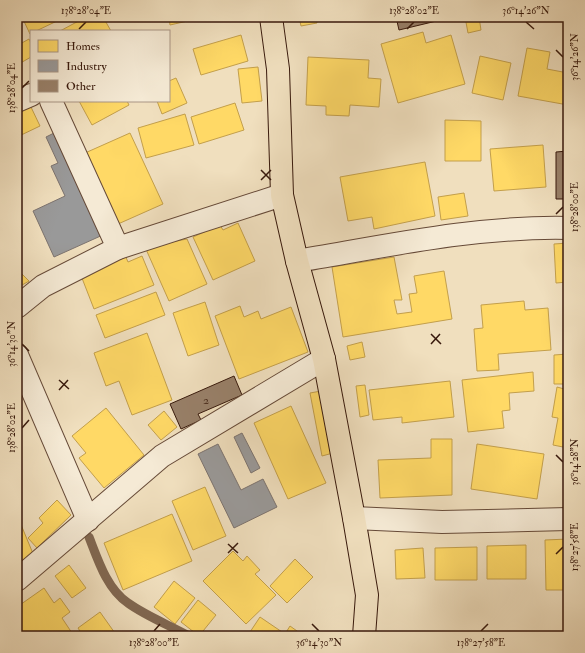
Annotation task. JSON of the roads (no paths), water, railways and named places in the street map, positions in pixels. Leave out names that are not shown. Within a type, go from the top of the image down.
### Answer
[{"type":"main road","points":[[271,17],[278,69],[282,196],[297,261],[324,359],[354,518],[367,595],[364,636]]},
{"type":"lane","points":[[17,101],[30,95]]},
{"type":"lane","points":[[52,102],[118,248]]},
{"type":"lane","points":[[17,307],[43,286],[118,248],[282,196]]},
{"type":"lane","points":[[297,261],[452,234],[538,227],[568,228]]},
{"type":"lane","points":[[17,355],[88,520]]},
{"type":"lane","points":[[17,580],[162,456],[324,359]]},
{"type":"lane","points":[[354,518],[442,522],[568,519]]},
{"type":"waterway","points":[[89,537],[104,573],[114,590],[121,597],[142,612],[189,636]]}]
